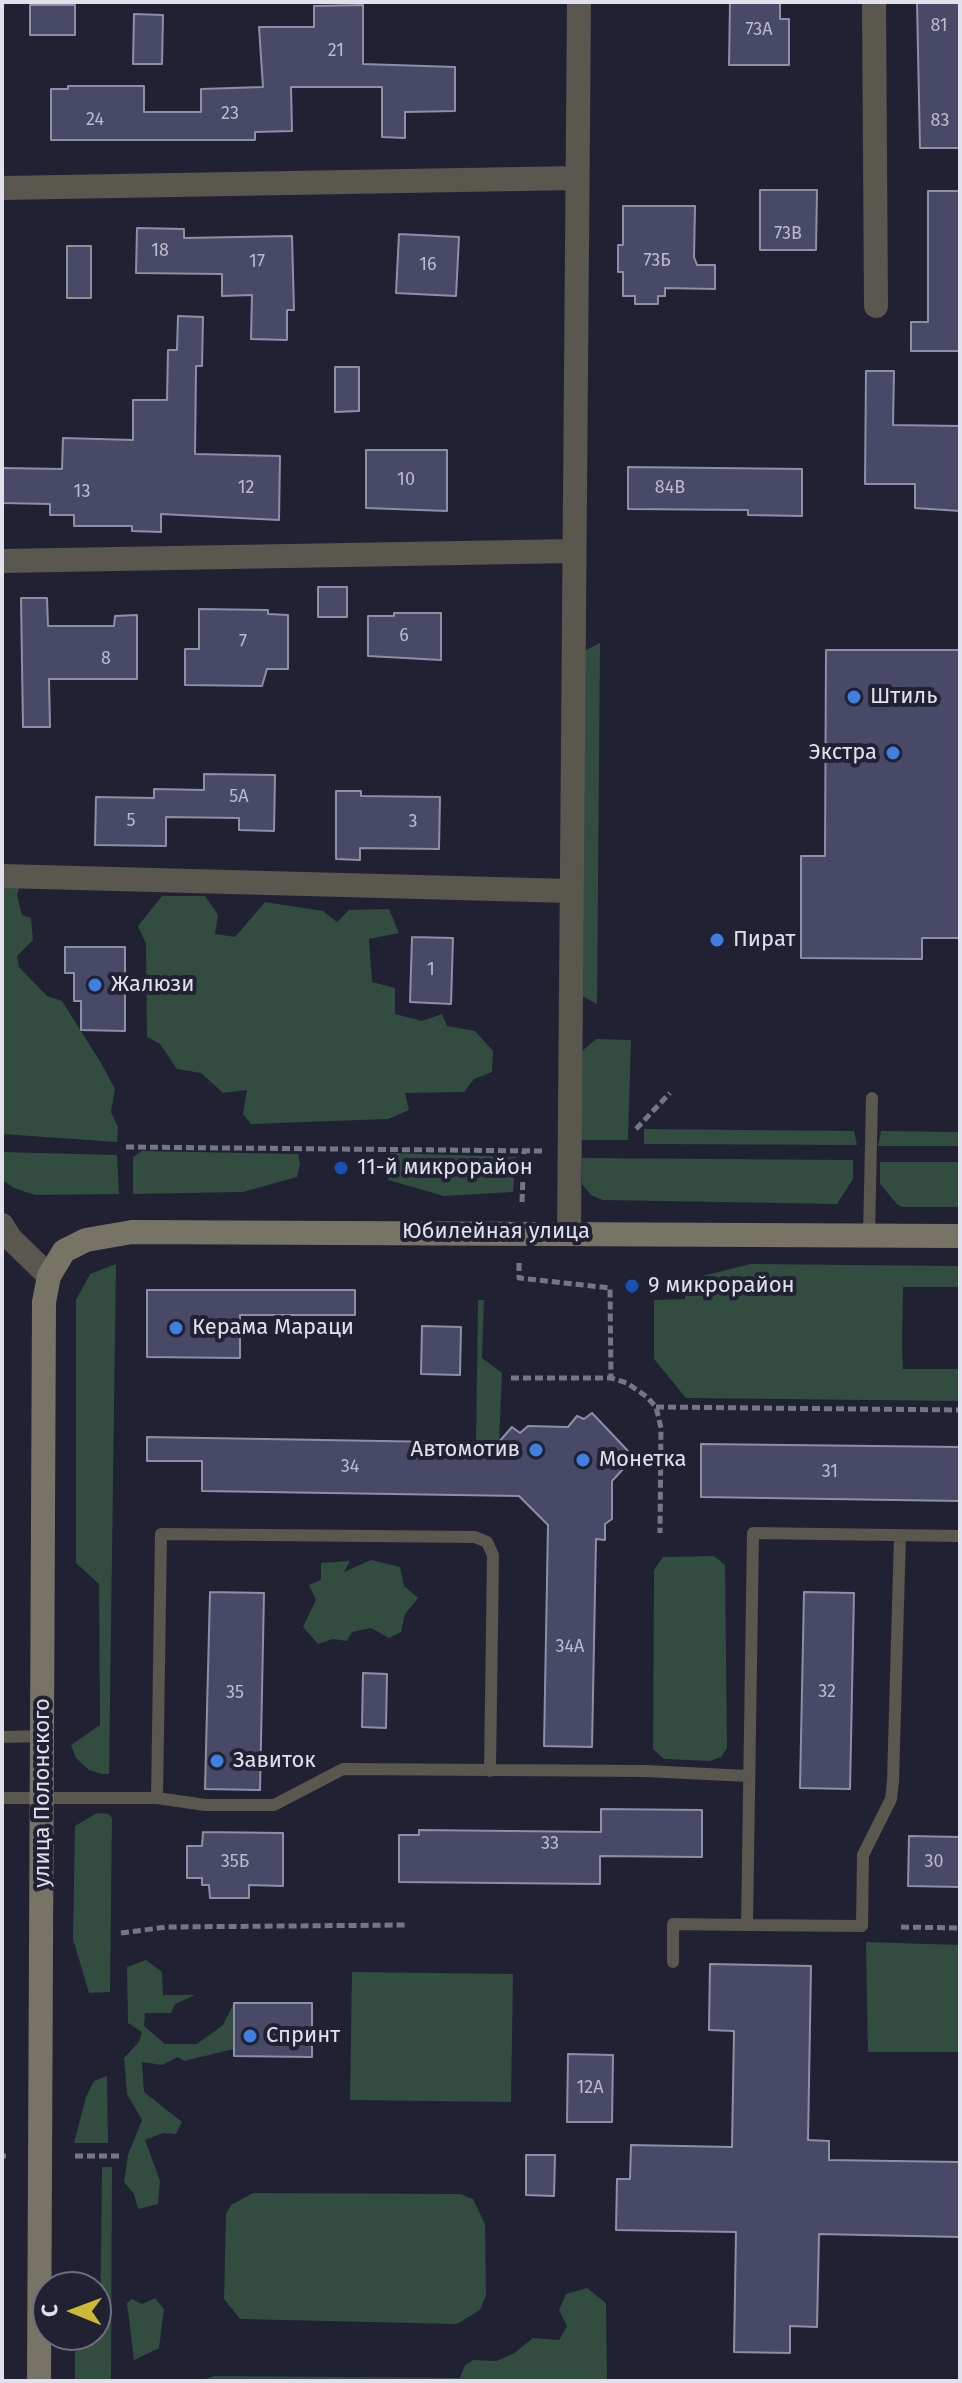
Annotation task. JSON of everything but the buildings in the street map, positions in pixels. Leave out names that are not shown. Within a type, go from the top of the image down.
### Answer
[{"type":"main road","name":"Юбилейная улица","points":[[49,1276],[64,1251],[110,1233],[569,1232],[960,1236]]},
{"type":"main road","name":"улица Полонского","points":[[39,2381],[44,1797],[43,1348],[44,1302],[49,1276]]},
{"type":"street","points":[[569,1232],[579,2]]},
{"type":"street","points":[[874,2],[876,306]]},
{"type":"street","points":[[2,188],[577,178]]},
{"type":"street","points":[[2,561],[574,551]]},
{"type":"street","points":[[2,876],[571,891]]},
{"type":"street","points":[[2,1225],[10,1238],[49,1276]]},
{"type":"lane","points":[[869,1235],[872,1098]]},
{"type":"lane","points":[[747,1925],[753,1533],[960,1536]]},
{"type":"lane","points":[[157,1798],[161,1534],[475,1537],[487,1542],[493,1555],[490,1771]]},
{"type":"lane","points":[[673,1962],[673,1924],[862,1926],[863,1855],[891,1799],[893,1781],[900,1535]]},
{"type":"lane","points":[[2,1737],[43,1736]]},
{"type":"lane","points":[[2,1798],[157,1798],[205,1805],[274,1805],[343,1769],[645,1771],[748,1776]]},
{"type":"path","points":[[636,1129],[670,1093]]},
{"type":"path","points":[[126,1147],[554,1151]]},
{"type":"path","points":[[522,1202],[524,1151]]},
{"type":"path","points":[[519,1263],[519,1278],[610,1288],[611,1378]]},
{"type":"path","points":[[511,1378],[611,1378],[627,1383],[656,1407],[661,1428],[660,1533]]},
{"type":"path","points":[[656,1407],[960,1410]]},
{"type":"path","points":[[121,1933],[167,1927],[406,1925]]},
{"type":"path","points":[[901,1927],[960,1928]]},
{"type":"path","points":[[75,2156],[119,2156]]},
{"type":"green space","points":[[600,643],[597,1004],[580,995],[584,651]]},
{"type":"green space","points":[[20,885],[17,895],[22,915],[31,918],[33,940],[17,956],[19,967],[47,996],[62,1001],[101,1063],[115,1089],[111,1112],[118,1127],[117,1142],[2,1134],[2,886]]},
{"type":"green space","points":[[162,896],[205,896],[218,915],[215,934],[235,937],[265,902],[323,911],[337,922],[349,910],[389,909],[399,933],[369,939],[372,982],[395,988],[395,1014],[422,1021],[442,1014],[447,1026],[475,1031],[493,1051],[492,1072],[474,1079],[464,1092],[405,1093],[409,1110],[388,1119],[251,1124],[243,1114],[247,1090],[223,1093],[201,1073],[177,1069],[160,1044],[147,1037],[146,944],[138,926]]},
{"type":"green space","points":[[596,1039],[631,1040],[628,1140],[581,1140],[582,1051]]},
{"type":"green space","points":[[644,1129],[854,1131],[857,1145],[644,1144]]},
{"type":"green space","points":[[881,1131],[960,1132],[960,1146],[878,1146]]},
{"type":"green space","points":[[142,1151],[298,1154],[300,1164],[297,1177],[243,1192],[133,1194],[133,1157]]},
{"type":"green space","points":[[2,1152],[117,1155],[119,1194],[35,1195],[14,1188],[2,1180]]},
{"type":"green space","points":[[390,1153],[516,1157],[513,1192],[444,1196],[388,1180]]},
{"type":"green space","points":[[582,1158],[853,1160],[853,1179],[837,1204],[603,1200],[591,1195],[582,1184]]},
{"type":"green space","points":[[880,1162],[960,1162],[960,1207],[902,1207],[880,1184]]},
{"type":"green space","points":[[116,1264],[109,1774],[102,1774],[89,1770],[76,1758],[71,1745],[100,1725],[99,1584],[76,1563],[76,1300],[90,1274]]},
{"type":"green space","points":[[751,1264],[960,1266],[960,1287],[903,1287],[902,1345],[903,1369],[960,1369],[960,1401],[686,1398],[654,1359],[654,1300],[685,1299],[686,1280]]},
{"type":"green space","points":[[478,1300],[484,1300],[482,1358],[502,1373],[499,1443],[476,1443]]},
{"type":"green space","points":[[714,1556],[725,1565],[727,1748],[721,1757],[710,1761],[664,1759],[653,1749],[654,1570],[663,1557]]},
{"type":"green space","points":[[371,1560],[400,1567],[404,1586],[418,1598],[405,1614],[401,1632],[389,1638],[371,1628],[352,1632],[347,1641],[333,1639],[318,1644],[303,1627],[316,1600],[309,1585],[321,1580],[321,1563],[350,1561],[344,1572]]},
{"type":"green space","points":[[97,1813],[109,1814],[112,1818],[110,1992],[89,1993],[73,1939],[75,1826]]},
{"type":"green space","points":[[866,1942],[960,1945],[960,2052],[868,2052]]},
{"type":"green space","points":[[146,1960],[162,1972],[163,1995],[195,1995],[175,2004],[171,2013],[145,2013],[144,2026],[165,2044],[197,2044],[223,2025],[234,2003],[234,2049],[184,2061],[178,2057],[162,2065],[142,2062],[144,2092],[182,2122],[176,2134],[163,2133],[145,2140],[160,2181],[158,2204],[138,2209],[134,2194],[124,2182],[128,2155],[142,2120],[127,2094],[124,2058],[139,2042],[142,2032],[128,2023],[127,1967]]},
{"type":"green space","points":[[352,1972],[513,1974],[511,2102],[350,2100]]},
{"type":"green space","points":[[107,2076],[108,2143],[74,2143],[86,2097],[94,2081]]},
{"type":"green space","points":[[102,2167],[112,2167],[112,2271],[101,2271]]},
{"type":"green space","points":[[253,2193],[460,2194],[473,2199],[485,2224],[486,2295],[480,2310],[457,2324],[240,2319],[224,2299],[226,2214],[231,2205]]},
{"type":"green space","points":[[587,2288],[606,2303],[607,2381],[200,2381],[214,2376],[460,2378],[465,2365],[473,2360],[496,2361],[513,2354],[533,2338],[559,2340],[567,2326],[559,2310],[566,2294]]},
{"type":"green space","points":[[155,2298],[164,2309],[159,2348],[134,2360],[127,2303],[132,2299],[142,2304]]},
{"type":"green space","points":[[75,2351],[111,2351],[111,2381],[75,2381]]},
{"type":"place","name":"Штиль","points":[[854,697]]},
{"type":"place","name":"Экстра","points":[[893,753]]},
{"type":"place","name":"Пират","points":[[717,940]]},
{"type":"place","name":"Жалюзи","points":[[95,985]]},
{"type":"place","name":"11-й микрорайон","points":[[341,1168]]},
{"type":"place","name":"9 микрорайон","points":[[632,1286]]},
{"type":"place","name":"Керама Мараци","points":[[176,1328]]},
{"type":"place","name":"Автомотив","points":[[536,1450]]},
{"type":"place","name":"Монетка","points":[[583,1460]]},
{"type":"place","name":"Завиток","points":[[217,1761]]},
{"type":"place","name":"Спринт","points":[[250,2036]]}]
